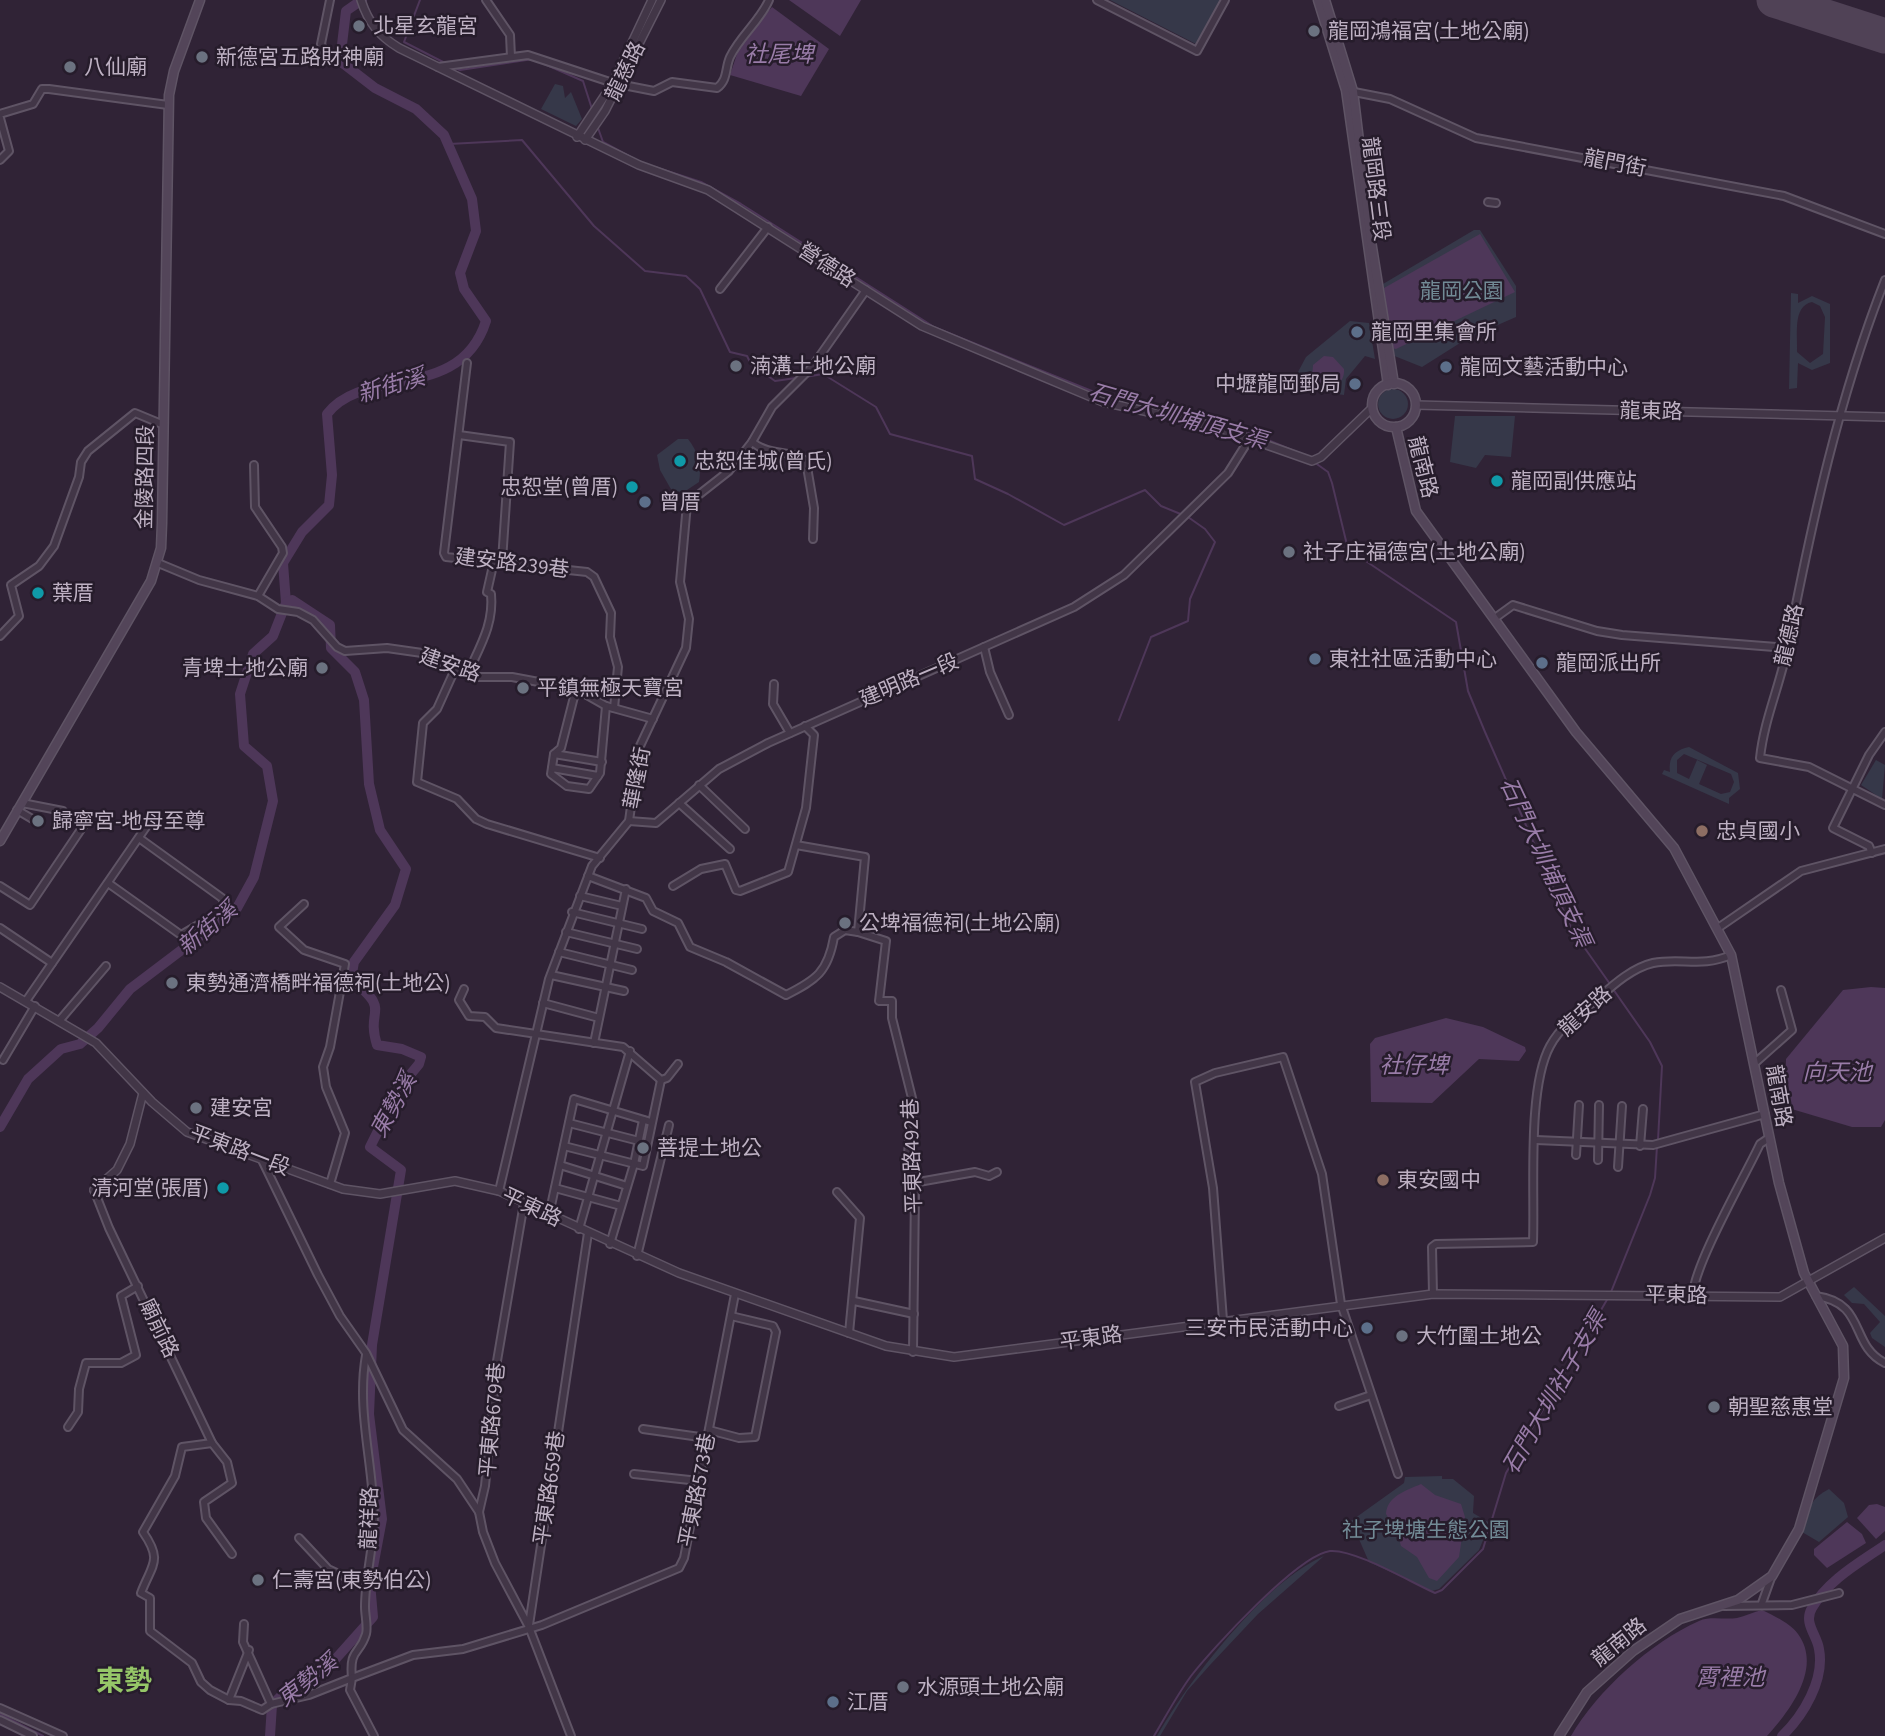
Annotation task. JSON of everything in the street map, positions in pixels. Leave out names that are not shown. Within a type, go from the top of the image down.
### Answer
[{"type":"main road","name":"金陵路四段","points":[[0,841],[151,581],[158,563],[161,548],[168,105],[174,71],[200,0]]},
{"type":"main road","name":"龍岡路三段","points":[[1318,0],[1349,91]]},
{"type":"main road","name":"龍岡路三段","points":[[1325,0],[1349,91],[1391,384]]},
{"type":"main road","points":[[1391,384],[1407,387],[1416,405],[1408,422],[1396,427],[1384,424],[1375,416],[1373,408],[1376,394],[1391,384]]},
{"type":"main road","name":"龍南路","points":[[1396,427],[1416,510],[1576,733],[1675,848],[1718,928],[1731,955],[1756,1062],[1769,1138],[1804,1273],[1843,1346],[1844,1378],[1799,1529],[1772,1576],[1747,1596],[1680,1619],[1633,1651],[1587,1692],[1559,1736]]},
{"type":"street","points":[[327,56],[321,44],[330,0]]},
{"type":"street","name":"營德路","points":[[361,0],[366,16],[385,40],[639,166],[698,186],[768,227],[922,326],[1080,394],[1133,411],[1213,426],[1312,461],[1321,457],[1373,408]]},
{"type":"street","points":[[485,0],[510,35],[511,57]]},
{"type":"street","name":"龍慈路","points":[[616,83],[652,0]]},
{"type":"street","name":"龍慈路","points":[[581,138],[616,83],[661,0]]},
{"type":"street","points":[[438,67],[528,55],[654,92],[672,82],[717,88],[722,84],[729,60],[743,35],[769,0]]},
{"type":"street","points":[[1097,0],[1197,51],[1225,0]]},
{"type":"street","points":[[0,160],[9,151],[0,116],[33,104],[42,89],[168,105]]},
{"type":"street","name":"龍門街","points":[[1349,91],[1390,99],[1476,138],[1784,196],[1885,234]]},
{"type":"street","points":[[720,289],[768,227]]},
{"type":"street","name":"龍德路","points":[[1853,788],[1809,768],[1760,758],[1762,735],[1788,648],[1838,415],[1885,280]]},
{"type":"street","name":"華隆街","points":[[499,1191],[535,1033],[572,912],[588,876],[628,821],[639,748],[686,648],[690,633],[680,582],[687,504],[729,471],[752,442],[772,407],[802,377],[866,290]]},
{"type":"street","name":"建安路239巷","points":[[467,363],[444,554],[446,557],[587,572],[594,578],[611,614],[610,637],[618,667],[610,707]]},
{"type":"street","name":"龍東路","points":[[1416,405],[1885,417]]},
{"type":"street","points":[[0,636],[19,616],[11,585],[39,566],[54,546],[79,477],[81,462],[88,451],[135,413],[163,425]]},
{"type":"street","points":[[459,435],[510,442],[498,561],[487,592],[491,594],[491,627],[479,643],[468,673]]},
{"type":"street","name":"建明路一段","points":[[628,821],[656,823],[719,769],[790,733],[1074,607],[1124,575],[1186,516],[1228,473],[1250,438]]},
{"type":"street","points":[[752,442],[767,453],[800,457],[806,461],[814,508],[813,539]]},
{"type":"street","points":[[158,563],[199,580],[258,596],[282,553],[282,547],[255,507],[254,465]]},
{"type":"street","name":"建安路","points":[[258,596],[278,608],[298,612],[313,620],[337,647],[345,651],[387,648],[422,653],[482,678],[512,677],[576,689],[610,707],[653,719]]},
{"type":"street","points":[[1495,618],[1513,605],[1597,631],[1788,648]]},
{"type":"street","points":[[984,648],[990,672],[1009,715]]},
{"type":"street","points":[[456,667],[437,709],[423,723],[417,782],[457,799],[476,819],[486,824],[600,858]]},
{"type":"street","points":[[774,684],[774,704],[790,733]]},
{"type":"street","points":[[576,689],[561,748],[554,754],[551,774],[559,782],[584,790],[589,789],[598,776],[610,707]]},
{"type":"street","points":[[673,886],[701,869],[725,864],[736,890],[740,891],[788,872],[806,808],[814,735],[806,726]]},
{"type":"street","points":[[1872,853],[1869,846],[1833,828],[1885,732]]},
{"type":"street","points":[[554,754],[602,762]]},
{"type":"street","points":[[552,768],[598,776]]},
{"type":"street","points":[[699,785],[745,830]]},
{"type":"street","points":[[1853,788],[1885,805]]},
{"type":"street","points":[[679,803],[730,849]]},
{"type":"street","points":[[19,807],[63,811]]},
{"type":"street","points":[[19,807],[34,820]]},
{"type":"street","points":[[0,886],[30,905],[88,819]]},
{"type":"street","points":[[26,1001],[146,827]]},
{"type":"street","points":[[108,883],[181,935],[220,912],[225,905],[222,898],[139,838]]},
{"type":"street","points":[[588,876],[626,888],[646,898],[653,911],[678,923],[690,947],[726,962],[786,995],[816,980],[831,957],[834,937],[845,930],[858,932],[865,857],[796,845]]},
{"type":"street","points":[[1718,928],[1801,871],[1885,849]]},
{"type":"street","points":[[594,1043],[626,888]]},
{"type":"street","points":[[580,896],[622,906]]},
{"type":"street","points":[[304,904],[279,927],[304,950],[345,964],[330,1047],[323,1067],[326,1087],[345,1133],[330,1184]]},
{"type":"street","points":[[572,912],[642,929]]},
{"type":"street","points":[[0,928],[52,963]]},
{"type":"street","points":[[566,932],[637,950]]},
{"type":"street","name":"平東路492巷","points":[[858,932],[886,941],[879,1001],[892,1002],[892,1018],[913,1102],[908,1153],[913,1183],[913,1352]]},
{"type":"street","points":[[559,952],[632,970]]},
{"type":"street","name":"龍安路","points":[[1433,1294],[1432,1247],[1533,1242],[1540,1076],[1548,1048],[1560,1031],[1612,986],[1653,963],[1713,963],[1731,955]]},
{"type":"street","points":[[60,1020],[106,966]]},
{"type":"street","points":[[551,975],[624,990]]},
{"type":"street","name":"平東路一段","points":[[0,986],[79,1030],[96,1043],[171,1121],[187,1132],[330,1184],[380,1194],[401,1191]]},
{"type":"street","points":[[464,989],[459,1000],[469,1016],[485,1017],[496,1028],[623,1047],[662,1080]]},
{"type":"street","points":[[1756,1062],[1792,1030],[1781,990]]},
{"type":"street","points":[[543,1003],[599,1018]]},
{"type":"street","points":[[4,1060],[35,1006]]},
{"type":"street","points":[[579,1229],[630,1051]]},
{"type":"street","points":[[1223,1320],[1213,1188],[1195,1082],[1215,1073],[1283,1057],[1322,1174],[1341,1304],[1398,1474]]},
{"type":"street","points":[[662,1080],[667,1078],[678,1064]]},
{"type":"street","points":[[564,1146],[643,1166],[662,1080]]},
{"type":"street","name":"廟前路","points":[[144,1093],[130,1144],[117,1170],[94,1190],[108,1228],[212,1443],[227,1462],[232,1483],[204,1502],[206,1518],[232,1554]]},
{"type":"street","points":[[549,1215],[573,1099],[651,1122]]},
{"type":"street","points":[[1576,1154],[1579,1105]]},
{"type":"street","points":[[1598,1160],[1599,1105]]},
{"type":"street","points":[[1618,1167],[1622,1106]]},
{"type":"street","points":[[1640,1146],[1643,1109]]},
{"type":"street","points":[[1536,1140],[1640,1146],[1657,1144],[1765,1114]]},
{"type":"street","points":[[610,1244],[634,1164],[643,1120]]},
{"type":"street","points":[[569,1123],[639,1141]]},
{"type":"street","points":[[637,1256],[669,1125]]},
{"type":"street","points":[[1693,1295],[1696,1278],[1760,1144],[1769,1138]]},
{"type":"street","points":[[262,1160],[334,1306],[366,1353],[403,1430],[457,1479],[479,1511]]},
{"type":"street","points":[[560,1165],[627,1186]]},
{"type":"street","points":[[913,1183],[975,1172],[989,1176],[997,1172]]},
{"type":"street","name":"平東路","points":[[401,1191],[430,1183],[455,1181],[499,1191],[637,1256],[736,1294],[913,1352],[954,1357],[1433,1294],[1780,1297],[1885,1238]]},
{"type":"street","points":[[555,1188],[621,1206]]},
{"type":"street","points":[[837,1192],[860,1218],[849,1333]]},
{"type":"street","name":"平東路679巷","points":[[524,1203],[505,1307],[485,1486],[479,1511],[483,1532],[495,1563],[529,1627]]},
{"type":"street","name":"平東路659巷","points":[[571,1736],[529,1627],[588,1233]]},
{"type":"street","points":[[68,1427],[78,1412],[79,1390],[86,1363],[121,1363],[136,1355],[121,1296],[138,1286]]},
{"type":"street","name":"平東路573巷","points":[[529,1627],[542,1625],[679,1568],[684,1558],[736,1294]]},
{"type":"street","points":[[1816,1296],[1834,1299],[1846,1306],[1871,1353],[1885,1363]]},
{"type":"street","points":[[853,1300],[914,1314]]},
{"type":"street","points":[[643,1429],[739,1438],[755,1437],[776,1332],[773,1326],[731,1317]]},
{"type":"street","name":"龍祥路","points":[[352,1678],[351,1658],[366,1635],[365,1586],[374,1524],[370,1464],[363,1435],[361,1408],[366,1353]]},
{"type":"street","points":[[1339,1406],[1371,1395]]},
{"type":"street","points":[[212,1443],[186,1445],[180,1451],[175,1476],[144,1532],[151,1542],[156,1561],[141,1593],[150,1598],[150,1631],[192,1663],[201,1682],[210,1690],[255,1709],[268,1708],[274,1703],[309,1695],[413,1656],[463,1649],[529,1627]]},
{"type":"street","points":[[634,1474],[699,1481]]},
{"type":"street","points":[[299,1538],[328,1569],[365,1586]]},
{"type":"street","points":[[1762,1603],[1772,1576]]},
{"type":"street","points":[[1717,1606],[1762,1603],[1792,1605],[1839,1593]]},
{"type":"street","points":[[244,1624],[243,1642],[274,1703]]},
{"type":"street","points":[[229,1700],[249,1650]]},
{"type":"street","points":[[352,1678],[350,1690],[374,1736]]},
{"type":"street","points":[[0,1708],[63,1736]]},
{"type":"street","points":[[0,1720],[33,1736]]},
{"type":"green space","points":[[1110,0],[1220,0],[1196,44]]},
{"type":"green space","points":[[555,84],[563,86],[565,98],[571,92],[582,119],[576,126],[541,109]]},
{"type":"green space","name":"龍岡公園","points":[[1474,230],[1480,230],[1516,286],[1516,317],[1468,338],[1422,367],[1392,355],[1383,284]]},
{"type":"green space","points":[[1791,293],[1798,294],[1798,303],[1812,296],[1830,304],[1830,363],[1812,370],[1798,363],[1797,388],[1789,389]],"holes":[[[1812,302],[1820,306],[1825,317],[1823,354],[1810,363],[1797,352],[1797,323],[1801,309],[1806,305]]]},
{"type":"green space","points":[[1350,321],[1369,323],[1375,359],[1365,356],[1346,379],[1344,395],[1290,387],[1306,357]]},
{"type":"green space","points":[[1393,389],[1404,393],[1408,404],[1404,415],[1393,419],[1382,415],[1378,404],[1382,393]]},
{"type":"green space","points":[[1455,416],[1515,416],[1511,457],[1485,455],[1476,468],[1450,462]]},
{"type":"green space","points":[[678,439],[688,439],[697,454],[699,465],[699,482],[684,492],[672,491],[660,470],[657,455]]},
{"type":"green space","points":[[1689,747],[1738,773],[1740,789],[1729,798],[1729,804],[1662,774],[1664,770],[1670,772],[1671,758]],"holes":[[[1684,754],[1731,774],[1734,782],[1730,792],[1721,794],[1699,784],[1707,765],[1697,760],[1689,779],[1677,773],[1677,760]]]},
{"type":"green space","points":[[1876,760],[1885,765],[1882,799],[1861,785]]},
{"type":"green space","points":[[1854,1287],[1885,1316],[1885,1347],[1872,1338],[1870,1333],[1880,1322],[1864,1304],[1852,1303],[1844,1295]]},
{"type":"green space","name":"社子埤塘生態公園","points":[[1442,1476],[1442,1479],[1453,1479],[1474,1496],[1473,1513],[1490,1523],[1479,1550],[1439,1589],[1432,1591],[1369,1562],[1351,1521],[1404,1483],[1405,1477]]},
{"type":"green space","points":[[1829,1489],[1844,1503],[1848,1517],[1819,1542],[1802,1532],[1803,1525],[1813,1501]]},
{"type":"green space","points":[[1324,1556],[1258,1614],[1210,1665],[1187,1691],[1160,1736],[1157,1736],[1188,1688],[1254,1609],[1301,1568]]},
{"type":"water","name":"社尾埤","points":[[789,0],[861,0],[840,36]]},
{"type":"water","name":"社尾埤","points":[[772,7],[829,49],[801,96],[730,75],[741,42]]},
{"type":"water","name":"龍岡公園","points":[[1480,234],[1515,292],[1396,349],[1391,348],[1384,288]]},
{"type":"water","points":[[1324,356],[1333,357],[1344,369],[1344,374],[1338,383],[1323,388],[1312,378],[1313,365]]},
{"type":"water","name":"向天池","points":[[1885,988],[1885,1120],[1881,1127],[1852,1127],[1785,1107],[1786,1059],[1843,990]]},
{"type":"water","name":"社仔埤","points":[[1446,1018],[1483,1027],[1525,1047],[1526,1051],[1519,1061],[1479,1059],[1432,1103],[1371,1102],[1370,1044],[1375,1038]]},
{"type":"water","points":[[1421,1484],[1435,1495],[1461,1504],[1465,1517],[1459,1557],[1437,1581],[1429,1578],[1417,1557],[1401,1546],[1397,1532],[1386,1514],[1394,1498]]},
{"type":"water","points":[[1869,1505],[1885,1507],[1885,1531],[1876,1539],[1857,1518]]},
{"type":"water","points":[[1847,1522],[1862,1534],[1866,1543],[1827,1568],[1814,1555],[1814,1549]]},
{"type":"water","name":"霄裡池","points":[[1762,1610],[1795,1630],[1805,1647],[1807,1661],[1800,1689],[1785,1715],[1767,1736],[1571,1736],[1610,1685],[1662,1642],[1703,1620],[1737,1618]]},
{"type":"waterway","name":"新街溪","points":[[0,1127],[28,1079],[61,1049],[80,1044],[98,1028],[130,989],[237,908],[254,877],[273,801],[267,766],[244,746],[240,694],[253,654],[273,636],[286,603],[283,563],[302,532],[329,505],[332,475],[327,414],[343,399],[364,390],[434,374],[455,363],[473,347],[486,321],[464,289],[460,273],[476,231],[472,199],[444,135],[416,109],[375,88],[340,61],[346,11],[362,0]]},
{"type":"waterway","name":"石門大圳埔頂支渠","points":[[420,0],[404,42],[445,63]]},
{"type":"waterway","name":"石門大圳埔頂支渠","points":[[453,67],[460,70],[533,59],[583,81],[592,109]]},
{"type":"waterway","name":"石門大圳埔頂支渠","points":[[598,128],[603,142],[640,162]]},
{"type":"waterway","name":"石門大圳埔頂支渠","points":[[449,144],[522,140],[594,226],[645,271],[686,276],[700,289],[730,352],[747,356],[751,364],[775,381],[796,378]]},
{"type":"waterway","name":"石門大圳埔頂支渠","points":[[655,167],[701,182],[741,204],[934,327],[1119,402]]},
{"type":"waterway","name":"石門大圳埔頂支渠","points":[[805,377],[823,374],[876,407],[890,434],[972,456],[975,479],[1064,525],[1145,490],[1161,506],[1183,515]]},
{"type":"waterway","name":"石門大圳埔頂支渠","points":[[1176,414],[1237,427],[1297,452]]},
{"type":"waterway","name":"石門大圳埔頂支渠","points":[[1314,462],[1328,472],[1348,549],[1456,622],[1468,691],[1485,732],[1572,930],[1610,984]]},
{"type":"waterway","name":"石門大圳埔頂支渠","points":[[1119,720],[1151,637],[1188,621],[1190,599],[1215,542],[1205,529],[1188,517]]},
{"type":"waterway","name":"東勢溪","points":[[270,1736],[272,1705],[281,1696],[332,1663],[373,1617],[370,1583],[382,1519],[369,1414],[372,1345],[401,1170],[370,1147],[400,1087],[419,1064],[421,1057],[402,1049],[377,1045],[374,1032],[375,1005],[351,979],[354,962],[395,905],[406,869],[380,830],[369,784],[364,700],[355,672],[331,648],[330,625],[292,600],[286,603]]},
{"type":"waterway","name":"石門大圳埔頂支渠","points":[[1613,989],[1650,1042],[1662,1066],[1658,1140]]},
{"type":"waterway","name":"石門大圳埔頂支渠","points":[[1611,1292],[1650,1195],[1655,1178],[1657,1146]]},
{"type":"waterway","name":"石門大圳社子支渠","points":[[1154,1736],[1186,1683],[1217,1646],[1277,1585],[1316,1556],[1330,1551],[1353,1555],[1435,1593],[1442,1590],[1483,1549],[1506,1473],[1608,1298]]},
{"type":"waterway","points":[[1782,1736],[1805,1708],[1819,1673],[1819,1649],[1809,1619],[1812,1608],[1835,1581],[1885,1545]]},
{"type":"waterway","points":[[0,1714],[43,1736]]},
{"type":"runway","points":[[1774,0],[1885,36]]},
{"type":"place","name":"北星玄龍宮","points":[[359,26]]},
{"type":"place","name":"龍岡鴻福宮(土地公廟)","points":[[1314,31]]},
{"type":"place","name":"新德宮五路財神廟","points":[[202,57]]},
{"type":"place","name":"八仙廟","points":[[70,67]]},
{"type":"place","name":"龍岡里集會所","points":[[1357,332]]},
{"type":"place","name":"湳溝土地公廟","points":[[736,366]]},
{"type":"place","name":"龍岡文藝活動中心","points":[[1446,367]]},
{"type":"place","name":"中壢龍岡郵局","points":[[1355,384]]},
{"type":"place","name":"忠恕佳城(曾氏)","points":[[680,461]]},
{"type":"place","name":"龍岡副供應站","points":[[1497,481]]},
{"type":"place","name":"忠恕堂(曾厝)","points":[[632,487]]},
{"type":"place","name":"曾厝","points":[[645,502]]},
{"type":"place","name":"社子庄福德宮(土地公廟)","points":[[1289,552]]},
{"type":"place","name":"葉厝","points":[[38,593]]},
{"type":"place","name":"東社社區活動中心","points":[[1315,659]]},
{"type":"place","name":"龍岡派出所","points":[[1542,663]]},
{"type":"place","name":"青埤土地公廟","points":[[322,668]]},
{"type":"place","name":"平鎮無極天寶宮","points":[[523,688]]},
{"type":"place","name":"歸寧宮-地母至尊","points":[[38,821]]},
{"type":"place","name":"忠貞國小","points":[[1702,831]]},
{"type":"place","name":"公埤福德祠(土地公廟)","points":[[845,923]]},
{"type":"place","name":"東勢通濟橋畔福德祠(土地公)","points":[[172,983]]},
{"type":"place","name":"建安宮","points":[[196,1108]]},
{"type":"place","name":"菩提土地公","points":[[643,1148]]},
{"type":"place","name":"東安國中","points":[[1383,1180]]},
{"type":"place","name":"清河堂(張厝)","points":[[223,1188]]},
{"type":"place","name":"三安市民活動中心","points":[[1367,1328]]},
{"type":"place","name":"大竹圍土地公","points":[[1402,1336]]},
{"type":"place","name":"朝聖慈惠堂","points":[[1714,1407]]},
{"type":"place","name":"仁壽宮(東勢伯公)","points":[[258,1580]]},
{"type":"place","name":"水源頭土地公廟","points":[[903,1687]]},
{"type":"place","name":"江厝","points":[[833,1702]]},
{"type":"district","name":"東勢","points":[[124,1680]]}]
